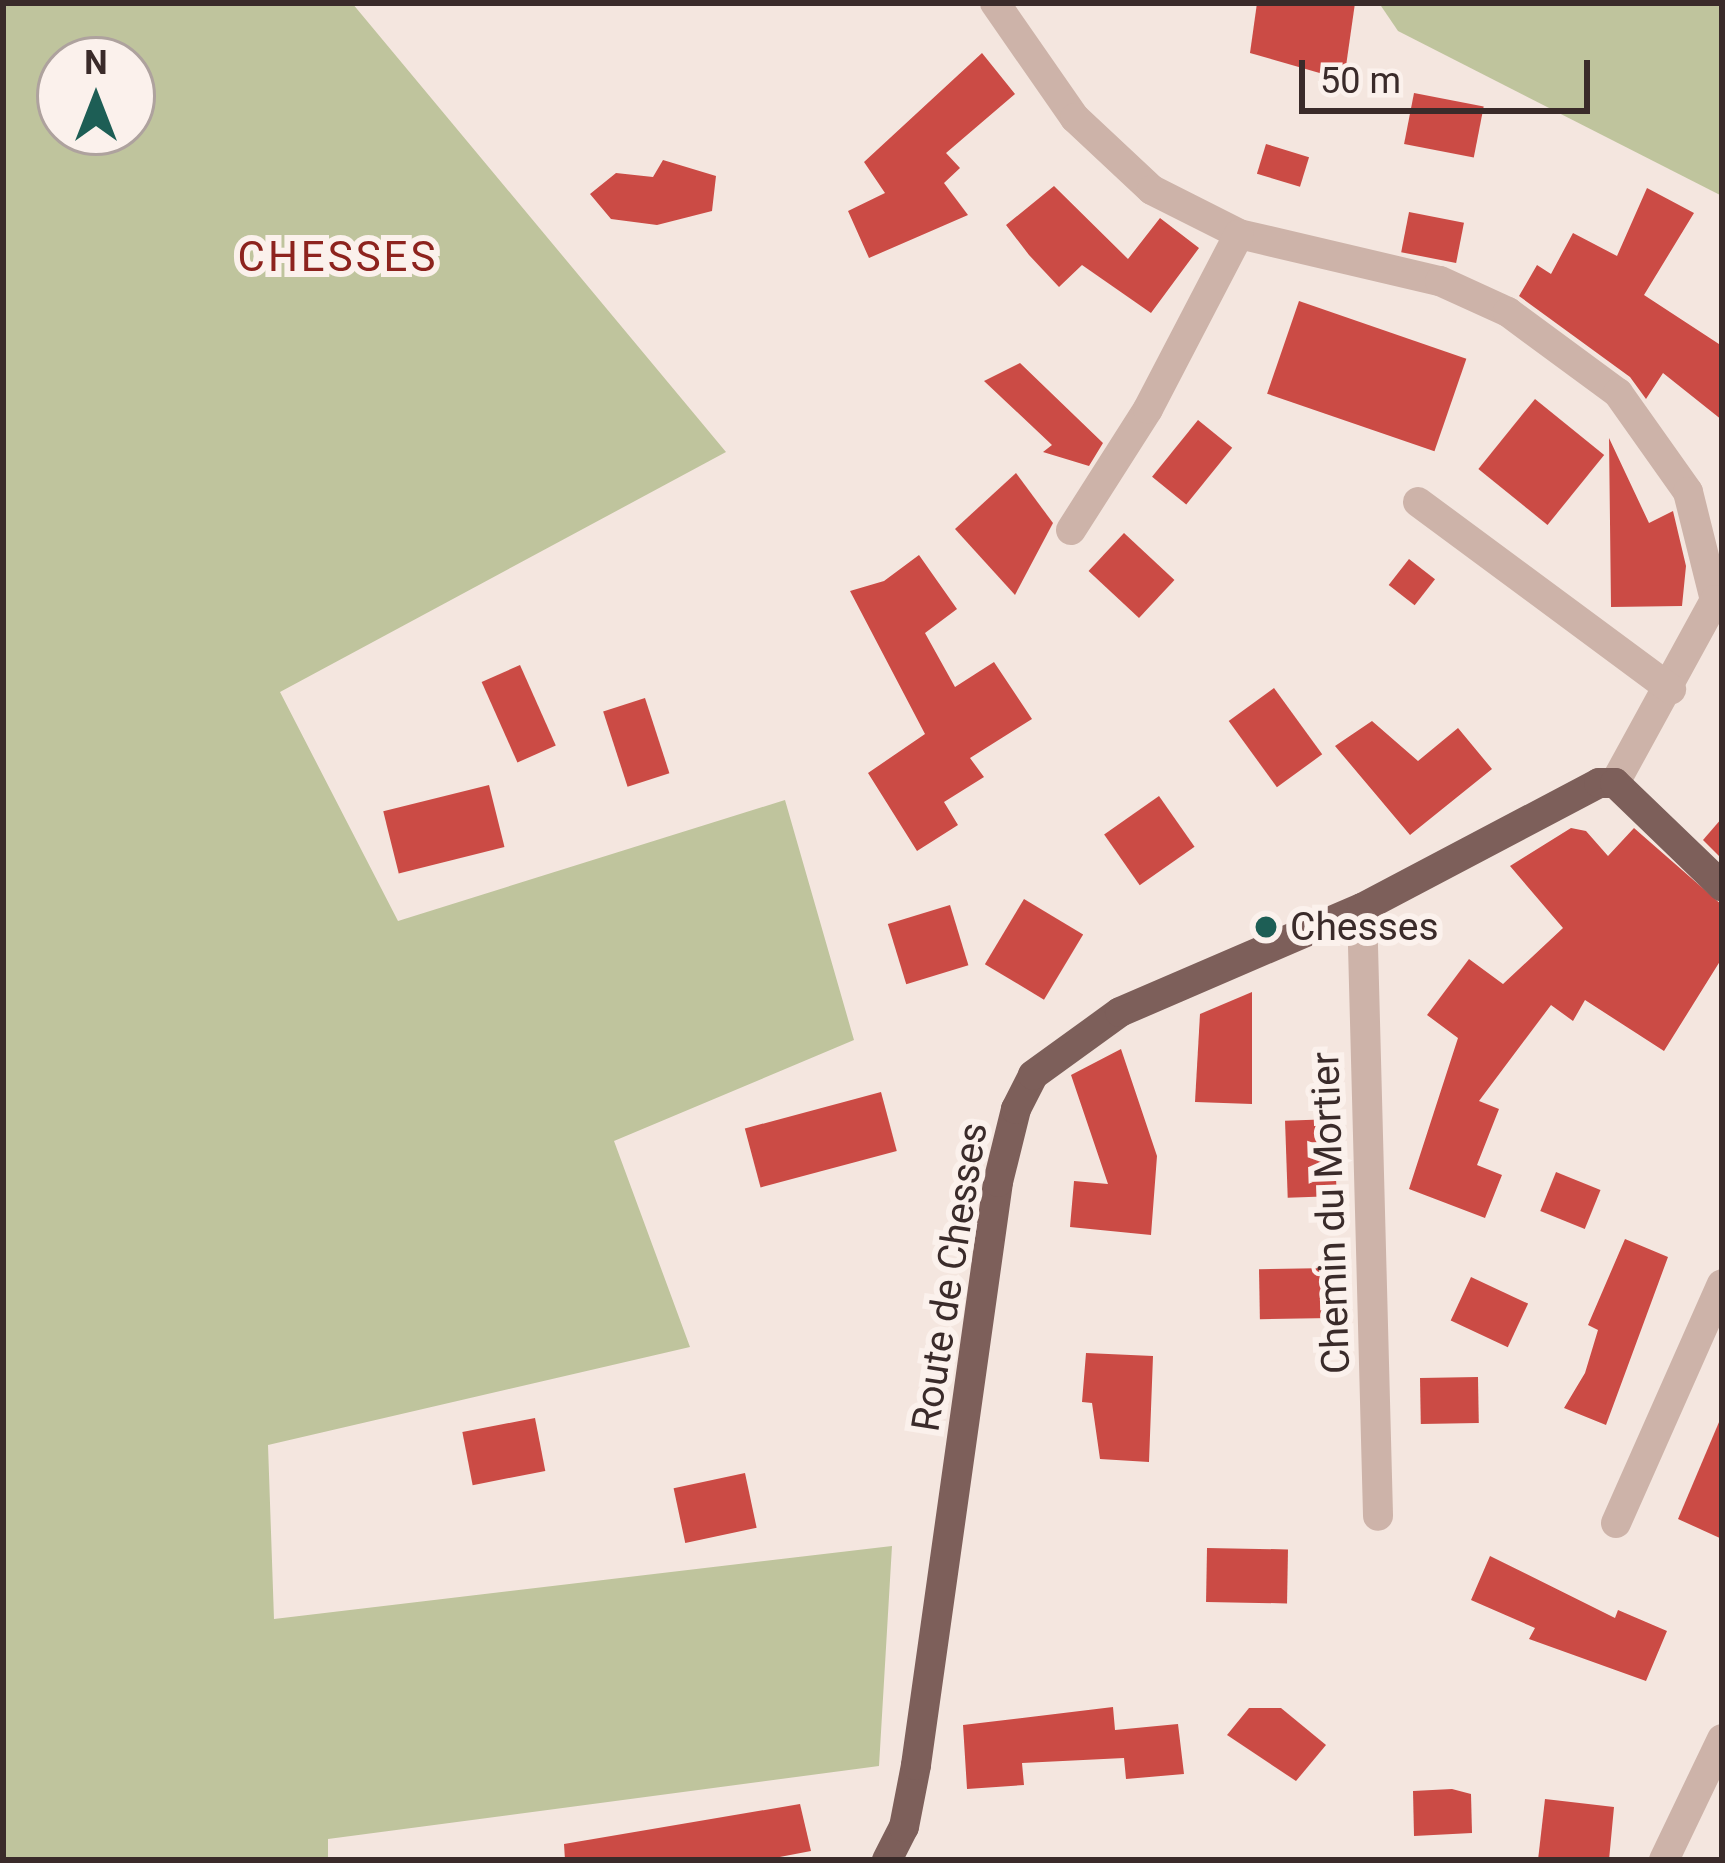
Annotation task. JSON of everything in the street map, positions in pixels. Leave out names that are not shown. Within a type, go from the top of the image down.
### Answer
[{"type":"main road","points":[[1615,783],[1722,886]]},
{"type":"main road","name":"Route de Chesses","points":[[887,1860],[904,1827],[916,1765],[998,1182],[1016,1109],[1058,1050],[1120,1012],[1362,908],[1567,794],[1615,783]]},
{"type":"street","points":[[995,3],[1036,69],[1118,162],[1152,190],[1239,234],[1440,281],[1508,312],[1618,393],[1688,492],[1718,598],[1615,783]]},
{"type":"street","points":[[1071,530],[1148,409],[1239,234]]},
{"type":"street","points":[[1418,502],[1671,689]]},
{"type":"street","name":"Chemin du Mortier","points":[[1362,908],[1378,1516]]},
{"type":"street","points":[[1616,1523],[1722,1284]]},
{"type":"street","points":[[1664,1860],[1722,1739]]},
{"type":"green space","points":[[3,3],[352,3],[726,452],[280,692],[398,921],[785,800],[854,1040],[614,1141],[690,1347],[268,1445],[274,1619],[892,1546],[879,1766],[328,1839],[328,1860],[3,1860]]},
{"type":"green space","points":[[1379,3],[1722,3],[1722,196],[1398,31]]},
{"type":"building","points":[[1257,3],[1355,3],[1344,80],[1250,53]]},
{"type":"building","points":[[982,53],[1015,94],[946,153],[960,168],[944,183],[968,215],[869,258],[848,211],[885,193],[864,162]]},
{"type":"building","points":[[1414,93],[1484,107],[1474,158],[1404,144]]},
{"type":"building","points":[[1266,144],[1309,157],[1300,187],[1257,174]]},
{"type":"building","points":[[663,160],[716,176],[712,211],[657,225],[611,219],[590,194],[616,173],[653,177]]},
{"type":"building","points":[[1054,186],[1128,259],[1160,218],[1199,248],[1151,313],[1082,265],[1059,287],[1006,225]]},
{"type":"building","points":[[1647,188],[1694,213],[1644,295],[1722,346],[1722,420],[1663,373],[1646,399],[1630,377],[1519,296],[1537,265],[1551,274],[1573,233],[1617,256]]},
{"type":"building","points":[[1409,212],[1464,223],[1456,263],[1401,252]]},
{"type":"building","points":[[1299,301],[1466,359],[1434,451],[1267,394]]},
{"type":"building","points":[[1020,363],[1103,443],[1089,466],[1043,452],[1052,445],[984,381]]},
{"type":"building","points":[[1535,399],[1604,455],[1548,525],[1478,469]]},
{"type":"building","points":[[1198,420],[1232,448],[1186,504],[1152,477]]},
{"type":"building","points":[[1609,438],[1649,523],[1673,511],[1686,566],[1682,606],[1611,607]]},
{"type":"building","points":[[1016,473],[1053,523],[1015,595],[955,529]]},
{"type":"building","points":[[1124,533],[1174,580],[1139,618],[1089,571]]},
{"type":"building","points":[[919,555],[957,609],[925,633],[955,687],[994,662],[1032,719],[970,758],[984,777],[944,802],[958,825],[917,851],[868,773],[925,734],[850,591],[884,581]]},
{"type":"building","points":[[1409,559],[1435,579],[1415,605],[1389,585]]},
{"type":"building","points":[[520,665],[556,745],[517,762],[482,682]]},
{"type":"building","points":[[1274,688],[1322,754],[1277,787],[1229,721]]},
{"type":"building","points":[[645,698],[669,773],[628,787],[603,712]]},
{"type":"building","points":[[1372,721],[1418,761],[1458,728],[1492,769],[1410,835],[1335,746]]},
{"type":"building","points":[[489,785],[504,847],[399,873],[383,811]]},
{"type":"building","points":[[1159,796],[1195,847],[1140,885],[1104,834]]},
{"type":"building","points":[[1722,818],[1722,859],[1703,840]]},
{"type":"building","points":[[1571,828],[1586,831],[1608,856],[1634,828],[1722,905],[1722,958],[1664,1051],[1585,1000],[1573,1021],[1551,1005],[1479,1101],[1499,1109],[1477,1165],[1502,1175],[1485,1218],[1409,1189],[1458,1038],[1427,1015],[1469,959],[1503,984],[1563,928],[1510,866]]},
{"type":"building","points":[[1024,899],[1083,935],[1044,1000],[985,964]]},
{"type":"building","points":[[950,905],[968,965],[906,984],[888,924]]},
{"type":"building","points":[[1252,992],[1252,1104],[1195,1102],[1200,1014]]},
{"type":"building","points":[[1121,1049],[1157,1156],[1151,1235],[1070,1227],[1074,1181],[1108,1184],[1071,1075]]},
{"type":"building","points":[[881,1092],[897,1151],[761,1187],[745,1128]]},
{"type":"building","points":[[1334,1119],[1337,1196],[1288,1198],[1285,1121]]},
{"type":"building","points":[[1556,1172],[1601,1190],[1585,1229],[1540,1211]]},
{"type":"building","points":[[1625,1239],[1668,1257],[1606,1425],[1564,1408],[1585,1373],[1598,1330],[1588,1325]]},
{"type":"building","points":[[1331,1268],[1332,1318],[1260,1319],[1259,1269]]},
{"type":"building","points":[[1471,1277],[1528,1304],[1508,1347],[1451,1321]]},
{"type":"building","points":[[1086,1353],[1153,1356],[1149,1462],[1100,1459],[1092,1403],[1082,1402]]},
{"type":"building","points":[[1478,1377],[1479,1423],[1421,1424],[1420,1378]]},
{"type":"building","points":[[1722,1415],[1722,1539],[1678,1519]]},
{"type":"building","points":[[535,1418],[545,1471],[473,1485],[462,1432]]},
{"type":"building","points":[[745,1473],[757,1528],[685,1543],[674,1488]]},
{"type":"building","points":[[1207,1548],[1288,1549],[1287,1603],[1206,1602]]},
{"type":"building","points":[[1490,1556],[1615,1618],[1618,1610],[1667,1631],[1646,1681],[1529,1639],[1535,1628],[1471,1600]]},
{"type":"building","points":[[1113,1707],[1115,1730],[1178,1724],[1184,1774],[1126,1779],[1124,1758],[1022,1763],[1024,1785],[967,1789],[963,1725]]},
{"type":"building","points":[[1249,1708],[1281,1708],[1326,1745],[1296,1781],[1227,1735]]},
{"type":"building","points":[[1452,1789],[1471,1794],[1472,1833],[1414,1836],[1413,1791]]},
{"type":"building","points":[[1545,1799],[1614,1807],[1609,1860],[1538,1860]]},
{"type":"building","points":[[800,1804],[811,1851],[764,1860],[565,1860],[564,1844]]},
{"type":"place","name":"Chesses","points":[[1266,927]]},
{"type":"district","name":"CHESSES","points":[[338,257]]}]
